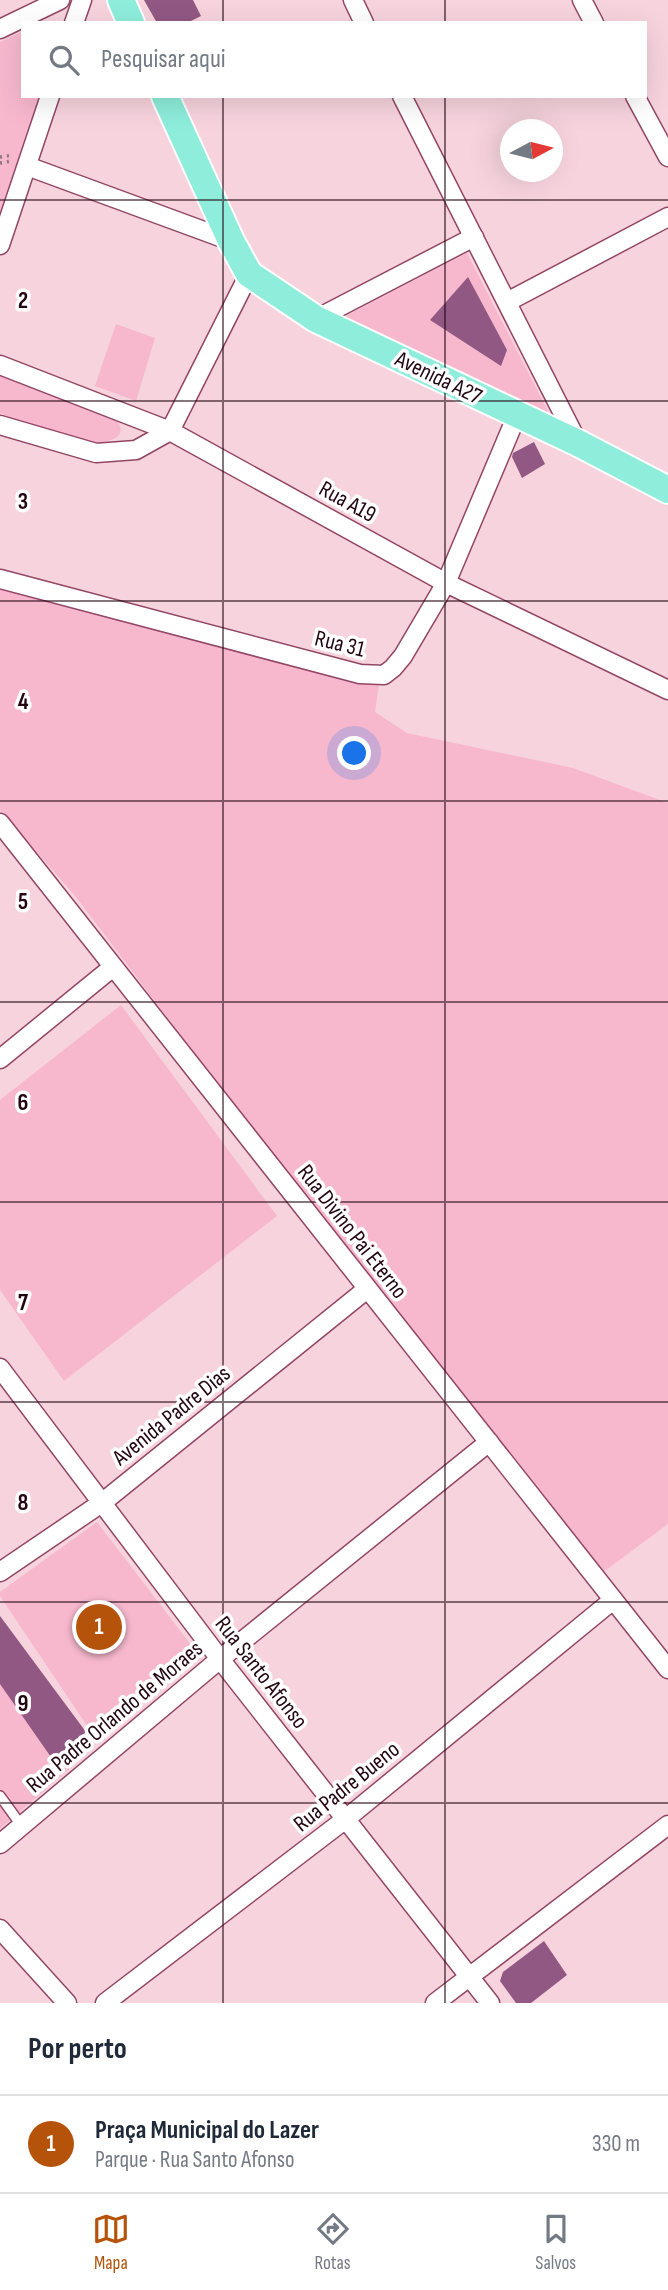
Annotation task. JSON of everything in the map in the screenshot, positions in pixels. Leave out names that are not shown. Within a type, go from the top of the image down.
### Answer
[{"type":"main road","points":[[121,0],[130,21]]},
{"type":"main road","name":"Avenida A27","points":[[166,98],[249,274],[316,319],[578,443],[668,490]]},
{"type":"street","points":[[0,29],[39,5],[60,0]]},
{"type":"street","points":[[75,21],[82,0]]},
{"type":"street","points":[[353,0],[363,21]]},
{"type":"street","points":[[582,0],[593,21]]},
{"type":"street","points":[[0,245],[49,98]]},
{"type":"street","points":[[403,98],[578,443]]},
{"type":"street","points":[[636,98],[668,157]]},
{"type":"street","points":[[27,166],[231,240]]},
{"type":"street","points":[[507,302],[668,217]]},
{"type":"street","points":[[316,319],[474,237]]},
{"type":"street","points":[[0,425],[96,453],[136,450],[170,431],[249,274]]},
{"type":"street","name":"Rua A19","points":[[0,365],[170,431],[446,583],[668,690]]},
{"type":"street","name":"Rua 31","points":[[0,579],[373,676],[384,675],[393,668],[446,583],[517,415]]},
{"type":"street","name":"Rua Divino Pai Eterno","points":[[0,823],[668,1669]]},
{"type":"street","points":[[0,1059],[113,967]]},
{"type":"street","name":"Avenida Padre Dias","points":[[0,1572],[103,1502],[368,1289]]},
{"type":"street","name":"Rua Santo Afonso","points":[[0,1368],[219,1659],[491,2003]]},
{"type":"street","name":"Rua Padre Orlando de Moraes","points":[[0,1844],[219,1659],[489,1442]]},
{"type":"street","name":"Rua Padre Bueno","points":[[105,2003],[347,1818],[613,1600]]},
{"type":"street","points":[[435,2003],[668,1825]]},
{"type":"street","points":[[0,1929],[67,2003]]},
{"type":"lane","points":[[0,1797],[21,1825]]},
{"type":"shaded area","points":[[21,32],[21,98],[38,98],[0,212],[0,42]]},
{"type":"shaded area","points":[[467,253],[548,411],[547,416],[340,319]]},
{"type":"shaded area","points":[[116,324],[155,338],[136,401],[95,386]]},
{"type":"shaded area","points":[[0,374],[110,413],[119,423],[121,431],[117,437],[101,442],[71,442],[0,413]]},
{"type":"shaded area","points":[[0,588],[379,684],[375,712],[407,733],[573,768],[668,803],[668,1524],[602,1573],[370,1286],[76,897],[0,810]]},
{"type":"shaded area","points":[[121,1005],[277,1216],[64,1381],[0,1290],[0,1100]]},
{"type":"shaded area","points":[[97,1522],[201,1658],[96,1739],[0,1596],[0,1592]]},
{"type":"shaded area","points":[[0,1673],[69,1769],[0,1829]]},
{"type":"building","points":[[144,0],[193,0],[201,16],[191,21],[156,21]]},
{"type":"building","points":[[468,277],[507,350],[501,366],[430,320]]},
{"type":"building","points":[[534,442],[545,464],[522,478],[512,457],[513,453]]},
{"type":"building","points":[[0,1616],[86,1732],[53,1760],[0,1684]]},
{"type":"building","points":[[544,1941],[567,1975],[531,2003],[516,2003],[500,1981],[503,1972]]},
{"type":"place","name":"Praça Municipal do Lazer","points":[[99,1627]]}]
